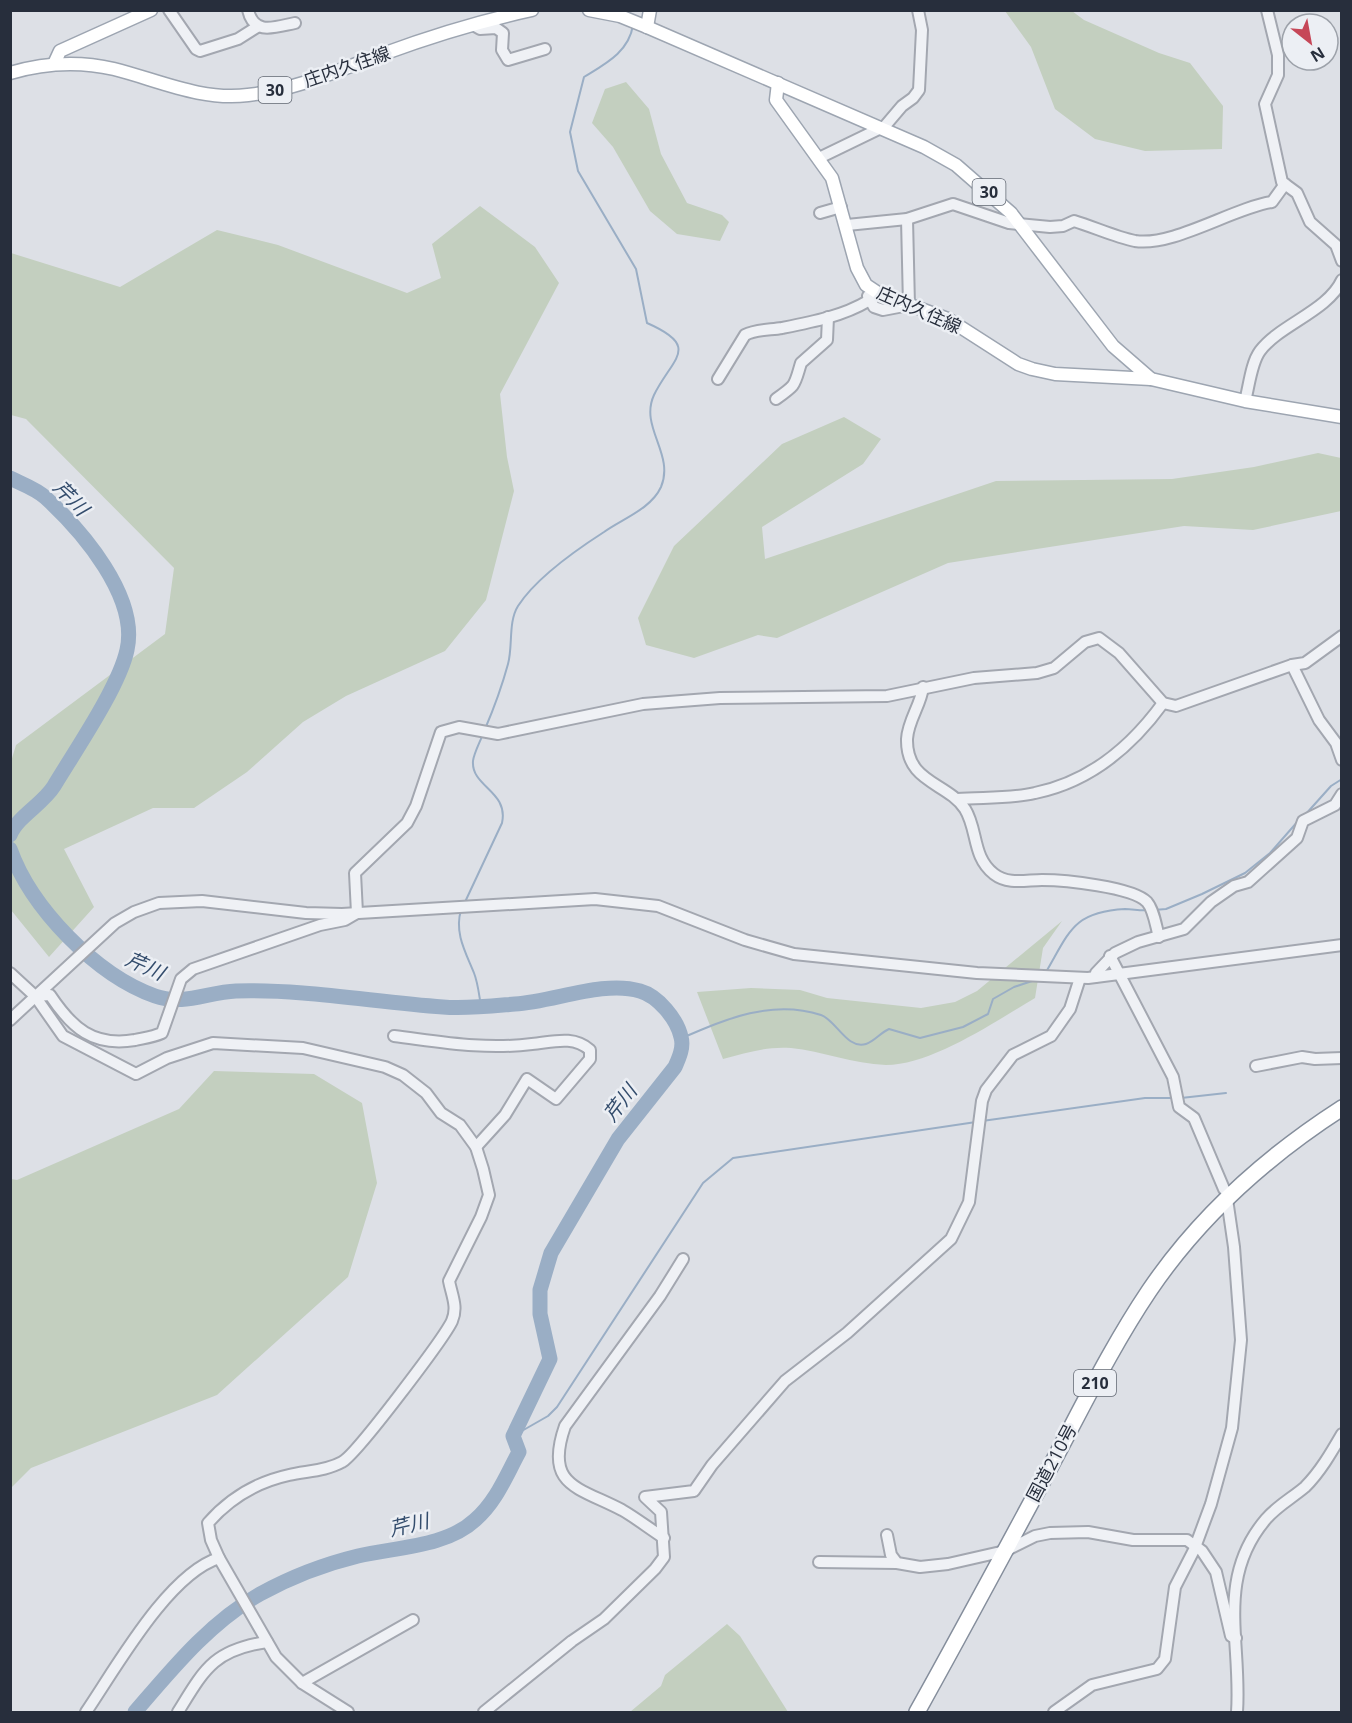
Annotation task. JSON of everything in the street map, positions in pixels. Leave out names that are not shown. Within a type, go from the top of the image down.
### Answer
[{"type":"highway","name":"国道210号","points":[[917,1713],[1136,1312],[1172,1261],[1228,1197],[1282,1150],[1341,1108]]},
{"type":"main road","points":[[54,64],[60,51],[151,10]]},
{"type":"main road","name":"庄内久住線","points":[[10,73],[54,64],[114,69],[184,90],[246,96],[322,77],[472,25],[513,12],[532,10]]},
{"type":"main road","name":"庄内久住線","points":[[589,10],[620,16],[647,27],[882,128],[956,165],[985,188],[1019,224],[1113,346],[1151,379]]},
{"type":"main road","points":[[647,27],[650,10]]},
{"type":"main road","name":"庄内久住線","points":[[778,83],[776,100],[832,178],[847,225],[857,268],[866,285],[878,293],[948,319],[1018,364],[1032,369],[1055,374],[1151,379],[1245,401],[1341,417]]},
{"type":"street","points":[[169,10],[196,49],[200,51],[238,39],[257,27]]},
{"type":"street","points":[[248,10],[250,19],[257,27],[264,29],[295,23]]},
{"type":"street","points":[[819,158],[882,128],[919,90],[922,30],[918,10]]},
{"type":"street","points":[[1267,10],[1278,55],[1278,75],[1265,104],[1282,182],[1297,193],[1310,222],[1336,244],[1341,261]]},
{"type":"street","points":[[472,25],[480,29],[496,27],[502,33],[502,50],[508,60],[545,49]]},
{"type":"street","points":[[847,225],[907,219],[953,204],[996,220],[1050,227],[1063,226],[1074,221],[1136,241],[1149,241],[1200,228],[1255,204],[1272,202],[1285,184]]},
{"type":"street","points":[[820,213],[841,207]]},
{"type":"street","points":[[866,285],[868,301],[874,307],[883,310],[909,305],[907,219]]},
{"type":"street","points":[[1245,401],[1257,354],[1330,294],[1341,280]]},
{"type":"street","points":[[717,379],[745,335],[752,331],[828,317],[855,309],[868,301]]},
{"type":"street","points":[[776,399],[794,385],[799,377],[801,363],[827,340],[828,317]]},
{"type":"street","points":[[357,913],[355,873],[407,823],[416,806],[441,732],[459,727],[498,734],[643,704],[720,698],[887,696],[974,678],[1037,674],[1054,668],[1085,642],[1099,638],[1119,653],[1163,703],[1176,706],[1292,665],[1305,663],[1341,636]]},
{"type":"street","points":[[1292,665],[1319,720],[1336,743],[1341,760]]},
{"type":"street","points":[[923,687],[911,716],[907,740],[914,767],[931,784],[957,799],[966,812],[983,864],[996,876],[1015,882],[1042,880],[1090,884],[1137,895],[1149,904],[1158,937]]},
{"type":"street","points":[[957,799],[1034,794],[1068,785],[1120,752],[1143,730],[1163,703]]},
{"type":"street","points":[[1095,977],[1110,956],[1120,949],[1185,929],[1211,902],[1234,886],[1248,882],[1297,838],[1303,821],[1338,807],[1341,794]]},
{"type":"street","points":[[10,1020],[98,938],[124,917],[159,903],[189,901],[306,913],[357,913],[610,899],[644,903],[681,914],[746,940],[794,954],[977,973],[1075,978],[1341,945]]},
{"type":"street","points":[[10,973],[40,992],[50,995],[62,1013],[89,1036],[100,1041],[120,1043],[154,1037],[162,1033],[181,979],[193,969],[320,925],[345,920],[357,913]]},
{"type":"street","points":[[1054,1713],[1092,1685],[1157,1669],[1162,1665],[1175,1587],[1195,1545],[1225,1458],[1237,1387],[1240,1323],[1228,1197],[1194,1118],[1179,1107],[1173,1077],[1110,956]]},
{"type":"street","points":[[484,1713],[572,1641],[604,1619],[635,1590],[663,1557],[664,1538],[661,1512],[645,1497],[694,1491],[712,1465],[785,1381],[847,1333],[951,1239],[969,1202],[982,1101],[986,1089],[1013,1055],[1051,1036],[1070,1009],[1075,978]]},
{"type":"street","points":[[40,992],[63,1036],[136,1074],[167,1058],[213,1043],[303,1048],[386,1067],[403,1075],[426,1093],[441,1113],[460,1125],[476,1147],[489,1195],[481,1217],[449,1281],[456,1304],[452,1322],[425,1361],[348,1459],[306,1474],[290,1474],[238,1495],[222,1507],[208,1523],[211,1540],[219,1558],[288,1671],[302,1683],[348,1713]]},
{"type":"street","points":[[394,1036],[455,1046],[510,1047],[572,1040],[590,1050],[590,1059],[556,1099],[527,1079],[505,1115],[476,1147]]},
{"type":"street","points":[[1256,1065],[1302,1057],[1341,1058]]},
{"type":"street","points":[[664,1538],[623,1511],[568,1483],[559,1467],[558,1446],[565,1426],[660,1296],[682,1259]]},
{"type":"street","points":[[1237,1713],[1234,1590],[1238,1566],[1244,1551],[1270,1515],[1303,1488],[1321,1468],[1341,1434]]},
{"type":"street","points":[[819,1562],[897,1563],[920,1568],[1005,1551],[1035,1536],[1061,1533],[1088,1532],[1133,1540],[1187,1540],[1206,1555],[1216,1572],[1231,1636],[1236,1638]]},
{"type":"street","points":[[887,1535],[891,1555],[897,1563]]},
{"type":"street","points":[[86,1713],[154,1613],[194,1572],[207,1562],[219,1558]]},
{"type":"street","points":[[302,1683],[413,1620]]},
{"type":"street","points":[[178,1713],[189,1690],[206,1668],[240,1648],[266,1638]]},
{"type":"green space","points":[[1005,11],[1072,11],[1084,20],[1159,53],[1190,63],[1223,106],[1222,149],[1145,151],[1095,139],[1055,109],[1031,47]]},
{"type":"green space","points":[[626,82],[649,109],[661,154],[687,203],[722,215],[729,222],[720,241],[677,234],[650,211],[613,147],[592,123],[605,89]]},
{"type":"green space","points":[[480,206],[535,247],[559,283],[500,394],[507,457],[514,491],[486,600],[445,651],[346,696],[303,722],[247,772],[194,808],[153,808],[64,849],[94,907],[49,957],[11,910],[10,765],[16,745],[165,634],[174,568],[26,419],[11,415],[11,253],[120,287],[217,230],[278,245],[407,293],[441,278],[432,244]]},
{"type":"green space","points":[[844,417],[881,439],[863,464],[762,527],[765,559],[996,481],[1172,479],[1254,467],[1318,453],[1341,458],[1341,511],[1253,530],[1184,526],[948,563],[777,638],[758,635],[694,658],[646,645],[638,618],[674,546],[782,444]]},
{"type":"green space","points":[[1062,921],[1043,948],[1035,998],[943,1050],[904,1063],[874,1064],[791,1048],[757,1050],[723,1059],[697,992],[751,988],[800,990],[827,998],[921,1008],[955,1002],[977,991]]},
{"type":"green space","points":[[214,1071],[314,1074],[362,1103],[377,1183],[348,1277],[217,1395],[31,1468],[11,1488],[11,1179],[17,1180],[179,1109]]},
{"type":"green space","points":[[727,1624],[740,1636],[788,1712],[630,1712],[661,1686],[665,1675]]},
{"type":"waterway","points":[[485,729],[508,664],[513,619],[518,606],[535,585],[557,565],[611,527],[636,513],[650,501],[661,487],[664,475],[664,463],[653,429],[651,407],[654,395],[678,354],[678,347],[674,339],[664,331],[647,323],[636,269],[578,171],[570,132],[584,77],[608,62],[621,50],[627,43],[633,25]]},
{"type":"waterway","name":"芹川","points":[[10,478],[42,495],[76,528],[91,547],[116,587],[128,630],[127,650],[122,665],[95,719],[54,786],[44,799],[19,822],[10,835]]},
{"type":"waterway","points":[[465,902],[502,823],[503,812],[500,803],[474,770],[473,761],[483,734]]},
{"type":"waterway","points":[[1305,815],[1331,786],[1342,779]]},
{"type":"waterway","points":[[1154,910],[1166,909],[1245,873],[1270,853],[1299,820]]},
{"type":"waterway","name":"芹川","points":[[10,849],[33,894],[68,937],[110,972],[133,986],[165,999],[195,998],[236,991],[262,991],[461,1008],[530,1002],[594,990],[626,988],[647,994],[660,1003],[675,1023],[682,1041],[681,1052],[675,1067],[618,1139],[551,1253],[540,1290],[540,1314],[550,1359],[513,1436],[519,1452],[489,1505],[475,1520],[450,1536],[420,1545],[333,1563],[260,1594],[208,1632],[135,1712]]},
{"type":"waterway","points":[[461,910],[460,935],[475,977],[481,1006]]},
{"type":"waterway","points":[[1046,972],[1061,945],[1083,919],[1108,911],[1148,910]]},
{"type":"waterway","points":[[682,1038],[732,1018],[767,1010],[785,1009],[821,1015],[832,1022],[847,1039],[859,1045],[869,1043],[889,1029],[920,1038],[963,1027],[988,1014],[993,999],[1014,987],[1035,980]]},
{"type":"waterway","points":[[1181,1098],[1226,1093]]},
{"type":"waterway","points":[[982,1121],[1145,1098],[1172,1098]]},
{"type":"waterway","points":[[513,1436],[548,1416],[557,1407],[703,1183],[733,1158],[976,1122]]}]
